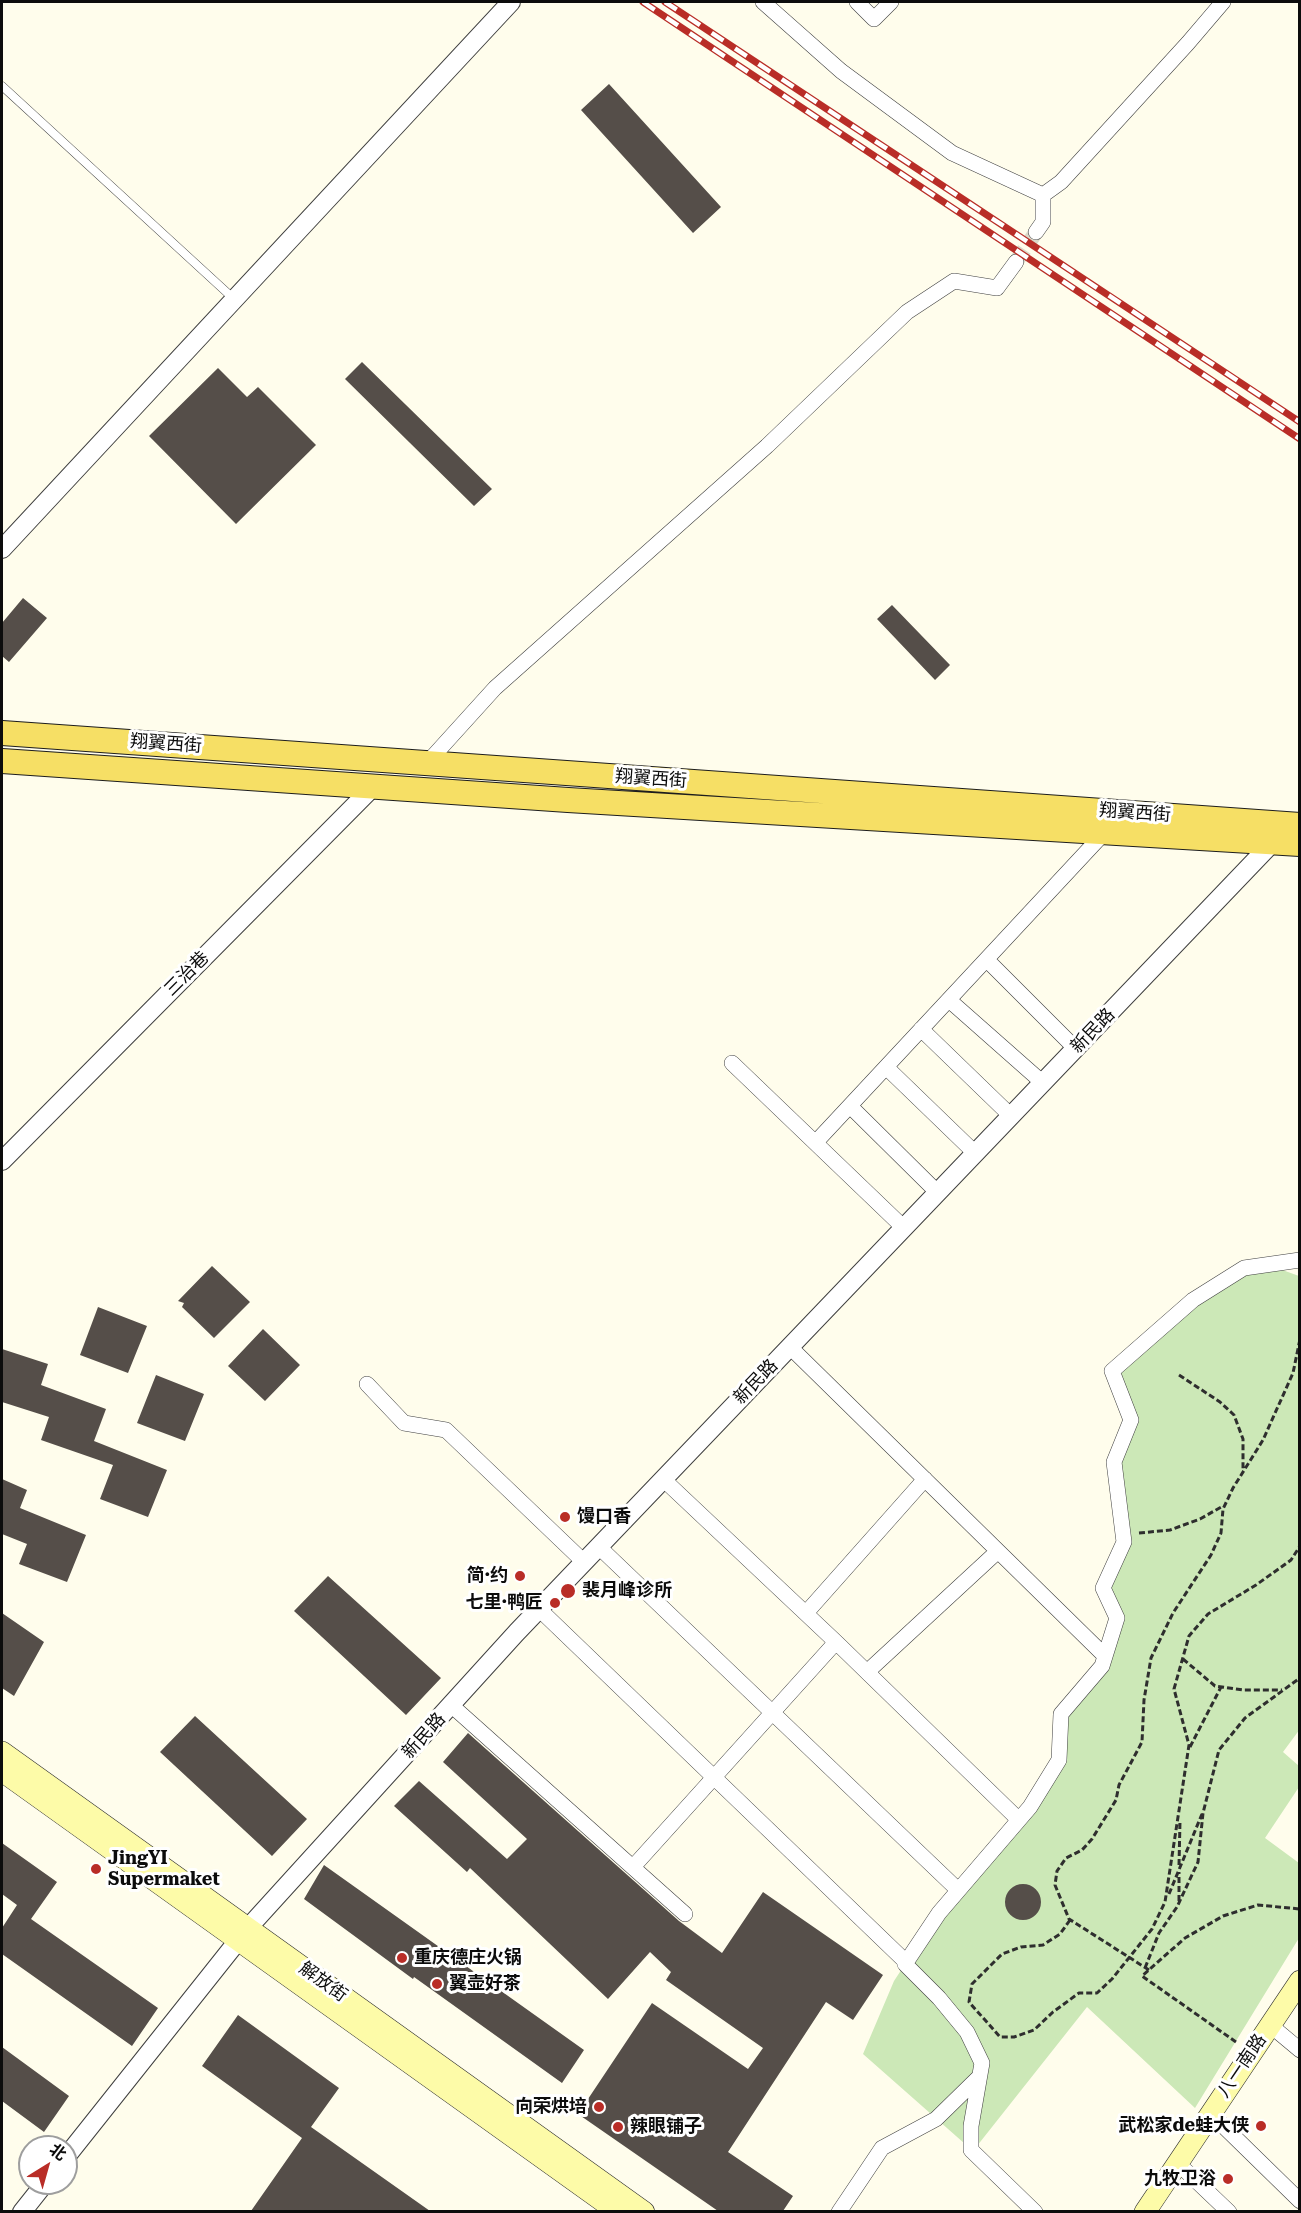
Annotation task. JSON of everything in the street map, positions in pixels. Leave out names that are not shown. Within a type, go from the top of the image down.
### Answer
[{"type":"main road","name":"翔翼西街","points":[[2,733],[1299,825]]},
{"type":"main road","name":"翔翼西街","points":[[2,761],[373,787],[1299,844]]},
{"type":"main road","name":"解放街","points":[[2,1752],[244,1934],[644,2211]]},
{"type":"main road","points":[[2,1771],[244,1934],[618,2211]]},
{"type":"main road","name":"八一南路","points":[[1144,2211],[1181,2168],[1275,2029],[1299,1981]]},
{"type":"main road","name":"八一南路","points":[[1215,2118],[1251,2053],[1299,2003]]},
{"type":"main road","name":"八一南路","points":[[1159,2211],[1181,2168]]},
{"type":"street","points":[[2,549],[511,2]]},
{"type":"street","points":[[763,2],[841,71],[952,153],[1043,195]]},
{"type":"street","points":[[856,2],[874,19],[891,2]]},
{"type":"street","points":[[1043,195],[1061,182],[1223,2]]},
{"type":"street","points":[[1036,232],[1043,222],[1043,195]]},
{"type":"street","points":[[427,763],[495,688],[767,446],[907,312],[954,281],[997,288],[1016,262]]},
{"type":"street","name":"三治巷","points":[[2,1161],[373,787]]},
{"type":"street","points":[[816,1142],[1105,832]]},
{"type":"street","name":"新民路","points":[[78,2142],[244,1934],[539,1609],[1273,842]]},
{"type":"street","points":[[987,960],[1076,1049]]},
{"type":"street","points":[[949,1000],[1043,1083]]},
{"type":"street","points":[[921,1029],[1011,1116]]},
{"type":"street","points":[[732,1063],[903,1227]]},
{"type":"street","points":[[886,1067],[975,1154]]},
{"type":"street","points":[[850,1106],[938,1192]]},
{"type":"street","points":[[906,1962],[939,1913],[1030,1807],[1059,1760],[1061,1714],[1102,1666],[1117,1618],[1103,1588],[1124,1542],[1114,1462],[1131,1420],[1112,1371],[1193,1300],[1244,1268],[1299,1260]]},
{"type":"street","points":[[790,1347],[1105,1656]]},
{"type":"street","points":[[367,1384],[404,1423],[446,1430],[584,1562]]},
{"type":"street","points":[[663,1479],[806,1613],[1019,1820]]},
{"type":"street","points":[[806,1613],[925,1479]]},
{"type":"street","points":[[599,1547],[958,1890]]},
{"type":"street","points":[[867,1672],[998,1551]]},
{"type":"street","points":[[539,1609],[906,1962],[905,1964],[939,1998],[967,2032],[982,2063],[971,2126],[971,2150],[1035,2211]]},
{"type":"street","points":[[633,1867],[836,1642]]},
{"type":"street","points":[[452,1705],[686,1914]]},
{"type":"street","points":[[1275,2029],[1299,2050]]},
{"type":"street","points":[[839,2211],[882,2148],[936,2119],[979,2077]]},
{"type":"street","points":[[1215,2118],[1299,2201]]},
{"type":"street","points":[[1181,2168],[1229,2211]]},
{"type":"street","points":[[26,2210],[37,2195]]},
{"type":"lane","points":[[2,86],[234,299]]},
{"type":"path","points":[[1147,1969],[1070,1920],[1055,1885],[1057,1871],[1066,1858],[1082,1850],[1092,1839],[1116,1800],[1119,1785],[1142,1742],[1144,1700],[1150,1658],[1173,1613],[1211,1555],[1221,1533],[1225,1505],[1263,1440],[1293,1373],[1299,1339]]},
{"type":"path","points":[[1179,1375],[1220,1402],[1234,1415],[1243,1440],[1243,1472]]},
{"type":"path","points":[[1123,1534],[1170,1530],[1200,1519],[1225,1505]]},
{"type":"path","points":[[1165,1902],[1189,1745],[1174,1689],[1189,1636],[1208,1614],[1256,1585],[1291,1560],[1299,1546]]},
{"type":"path","points":[[1183,1659],[1215,1686],[1243,1690],[1282,1690]]},
{"type":"path","points":[[1147,1969],[1159,1933],[1179,1904],[1198,1862],[1204,1809],[1219,1750],[1245,1718],[1299,1678]]},
{"type":"path","points":[[1188,1750],[1221,1687]]},
{"type":"path","points":[[1179,1904],[1181,1804]]},
{"type":"path","points":[[1070,1920],[1060,1934],[1043,1945],[1022,1947],[1002,1954],[972,1984],[969,2002],[1000,2037],[1014,2037],[1034,2030],[1078,1993],[1096,1993],[1112,1979],[1152,1929],[1204,1809]]},
{"type":"path","points":[[1251,2053],[1142,1976],[1147,1969],[1185,1938],[1223,1916],[1258,1905],[1299,1909]]},
{"type":"green space","points":[[1266,1264],[1299,1276],[1300,1729],[1283,1752],[1299,1766],[1299,1787],[1265,1838],[1299,1863],[1299,1938],[1195,2108],[1087,2007],[973,2151],[863,2054],[894,1981],[941,1909],[1063,1754],[1061,1714],[1102,1667],[1117,1618],[1103,1588],[1124,1543],[1113,1455],[1135,1413],[1112,1371],[1193,1300]]},
{"type":"building","points":[[609,84],[721,207],[693,233],[581,110]]},
{"type":"building","points":[[362,362],[492,489],[474,506],[345,379]]},
{"type":"building","points":[[218,368],[247,397],[258,387],[316,445],[236,524],[149,436]]},
{"type":"building","points":[[23,598],[47,618],[9,662],[2,656],[2,623]]},
{"type":"building","points":[[892,605],[950,665],[935,680],[877,619]]},
{"type":"building","points":[[212,1266],[250,1302],[214,1338],[182,1307],[184,1303],[178,1301]]},
{"type":"building","points":[[98,1307],[147,1326],[128,1373],[80,1355]]},
{"type":"building","points":[[263,1329],[300,1365],[265,1401],[228,1366]]},
{"type":"building","points":[[2,1349],[48,1364],[41,1385],[106,1409],[94,1441],[167,1470],[148,1517],[100,1499],[113,1465],[41,1440],[49,1417],[2,1402]]},
{"type":"building","points":[[156,1375],[204,1394],[185,1441],[137,1423]]},
{"type":"building","points":[[2,1479],[27,1490],[20,1508],[86,1535],[67,1582],[19,1564],[27,1544],[2,1534]]},
{"type":"building","points":[[328,1576],[441,1678],[406,1715],[294,1611]]},
{"type":"building","points":[[2,1613],[44,1642],[14,1696],[2,1688]]},
{"type":"building","points":[[195,1716],[307,1819],[272,1856],[160,1752]]},
{"type":"building","points":[[468,1733],[679,1921],[722,1953],[763,1892],[883,1975],[853,2020],[826,2002],[728,2152],[793,2196],[783,2211],[718,2211],[578,2114],[652,2003],[748,2069],[763,2048],[666,1980],[671,1972],[650,1952],[608,1999],[470,1868],[467,1872],[394,1806],[419,1781],[507,1859],[527,1839],[443,1762]]},
{"type":"building","points":[[2,1843],[57,1882],[31,1919],[158,2008],[132,2046],[2,1954],[2,1928],[17,1905],[2,1894]]},
{"type":"building","points":[[324,1865],[584,2050],[562,2083],[414,1977],[413,1979],[304,1899]]},
{"type":"building","points":[[1023,1884],[1036,1889],[1041,1902],[1036,1915],[1023,1920],[1010,1915],[1005,1902],[1010,1889]]},
{"type":"building","points":[[238,2015],[339,2088],[311,2127],[430,2211],[251,2211],[302,2138],[202,2066]]},
{"type":"building","points":[[2,2047],[69,2096],[44,2132],[2,2101]]},
{"type":"tunnel","points":[[1016,262],[1036,232]]},
{"type":"railway","points":[[643,2],[1300,439]]},
{"type":"railway","points":[[665,2],[1300,422]]},
{"type":"place","name":"馒口香","points":[[565,1517]]},
{"type":"place","name":"简·约","points":[[520,1576]]},
{"type":"place","name":"裴月峰诊所","points":[[568,1591]]},
{"type":"place","name":"七里·鸭匠","points":[[555,1603]]},
{"type":"place","name":"JingYI Supermaket","points":[[96,1869]]},
{"type":"place","name":"重庆德庄火锅","points":[[402,1958]]},
{"type":"place","name":"翼壶好茶","points":[[437,1984]]},
{"type":"place","name":"向荣烘培","points":[[599,2107]]},
{"type":"place","name":"武松家de蛙大侠","points":[[1261,2126]]},
{"type":"place","name":"辣眼铺子","points":[[618,2127]]},
{"type":"place","name":"九牧卫浴","points":[[1228,2179]]}]
